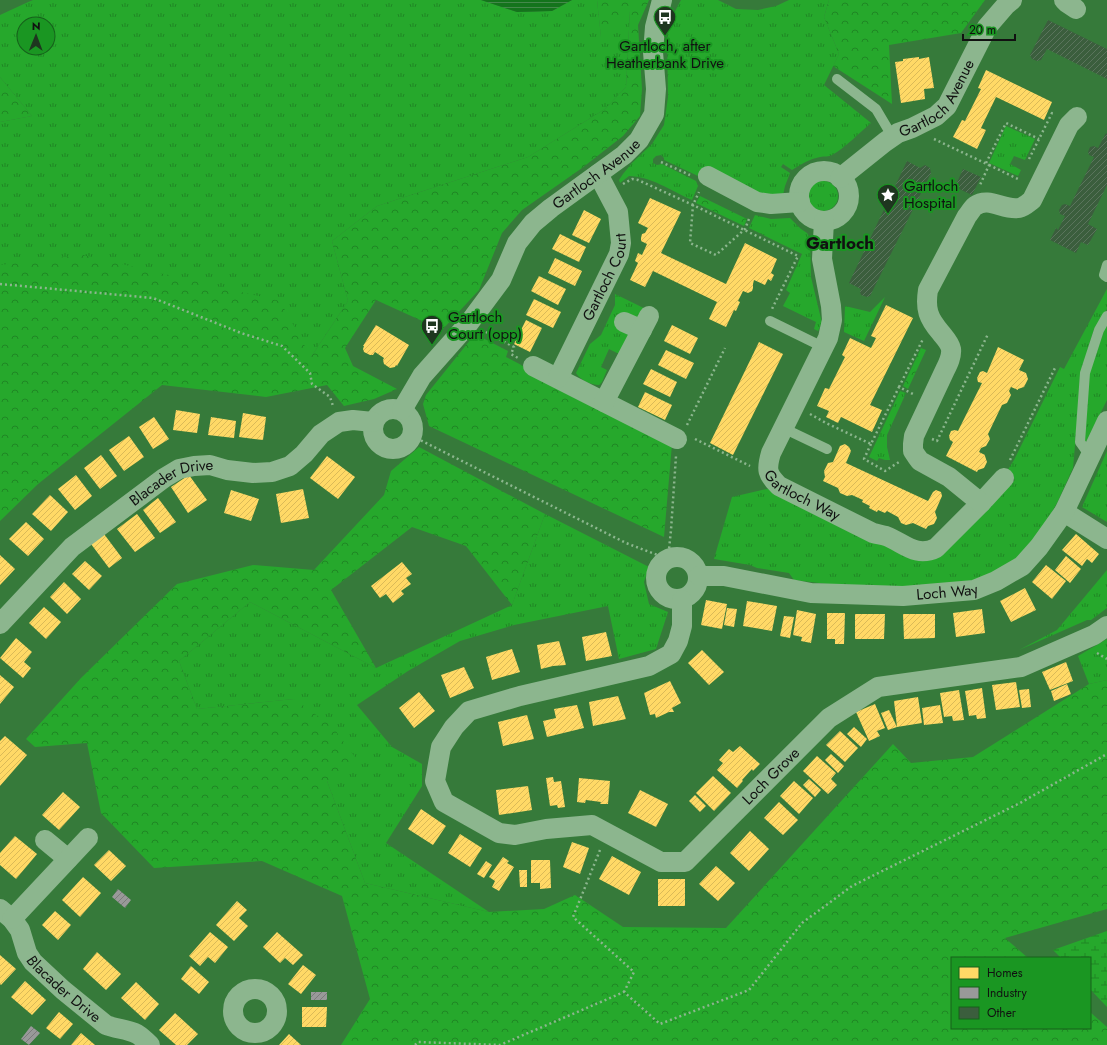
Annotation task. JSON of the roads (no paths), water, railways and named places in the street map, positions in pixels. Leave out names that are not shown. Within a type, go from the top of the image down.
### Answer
[{"type":"street","name":"Gartloch Avenue","points":[[402,410],[422,376],[469,323],[501,280],[517,243],[533,223],[551,208],[624,155],[640,140],[654,114],[656,89],[653,52],[655,27],[662,0]]},
{"type":"street","name":"Gartloch Avenue","points":[[840,178],[892,136],[936,116],[947,106],[987,27],[1012,0]]},
{"type":"street","points":[[981,503],[950,477],[920,461],[914,453],[913,444],[916,432],[950,360],[951,350],[948,342],[934,325],[928,313],[926,301],[928,290],[967,216],[975,206],[991,202],[1014,209],[1025,206],[1032,200],[1069,126],[1076,117]]},
{"type":"street","points":[[818,172],[834,174],[846,185],[848,201],[845,209],[840,215],[832,220],[816,220],[808,216],[803,210],[800,202],[799,194],[805,180],[818,172]]},
{"type":"street","name":"Gartloch Court","points":[[558,378],[619,254],[621,243],[618,212],[598,174]]},
{"type":"street","points":[[705,180],[757,202],[771,204],[800,202]]},
{"type":"street","name":"Gartloch Way","points":[[824,221],[822,259],[831,306],[832,320],[828,338],[770,453],[768,471],[771,478],[779,486],[873,533],[886,536],[921,552],[929,552],[936,548],[1004,478]]},
{"type":"street","points":[[604,402],[645,323],[624,322]]},
{"type":"street","points":[[533,366],[604,402],[680,436]]},
{"type":"street","points":[[393,408],[402,410],[408,414],[412,421],[414,428],[412,436],[408,443],[402,447],[395,449],[386,448],[379,444],[374,438],[372,430],[374,422],[378,415],[385,410],[393,408]]},
{"type":"street","name":"Blacader Drive","points":[[0,624],[72,547],[178,469],[210,465],[227,470],[253,473],[272,472],[290,466],[304,454],[321,434],[339,422],[353,420],[374,422]]},
{"type":"street","name":"Loch Way","points":[[699,576],[724,576],[811,593],[903,596],[974,590],[996,581],[1022,566],[1039,547],[1064,512],[1107,421]]},
{"type":"street","points":[[1064,512],[1107,539]]},
{"type":"street","points":[[675,557],[682,557],[688,560],[697,569],[699,576],[699,582],[693,593],[682,600],[668,598],[662,594],[656,582],[658,568],[668,559],[675,557]]},
{"type":"street","name":"Loch Grove","points":[[682,600],[682,626],[678,641],[671,654],[649,666],[520,696],[469,711],[454,727],[441,747],[435,781],[444,802],[499,832],[515,835],[546,829],[592,825],[661,862],[685,862],[829,718],[878,687],[1021,667],[1094,635],[1107,626]]},
{"type":"street","points":[[6,914],[68,859],[88,838]]},
{"type":"street","points":[[46,840],[68,859]]},
{"type":"street","name":"Blacader Drive","points":[[6,914],[20,930],[27,953],[33,962],[63,990],[106,1025],[139,1035],[150,1045]]},
{"type":"lane","points":[[837,79],[876,109],[892,136]]},
{"type":"lane","points":[[1107,265],[1104,275],[1107,277]]},
{"type":"lane","points":[[1090,456],[1080,442],[1084,373],[1099,330],[1107,316]]},
{"type":"lane","points":[[770,321],[823,347]]},
{"type":"lane","points":[[783,428],[827,449]]},
{"type":"place","name":"Gartloch, after Heatherbank Drive","points":[[665,36]]},
{"type":"place","name":"Gartloch Hospital","points":[[888,214]]},
{"type":"place","name":"Gartloch Court (opp)","points":[[432,346]]},
{"type":"district","name":"Gartloch","points":[[840,243]]}]
